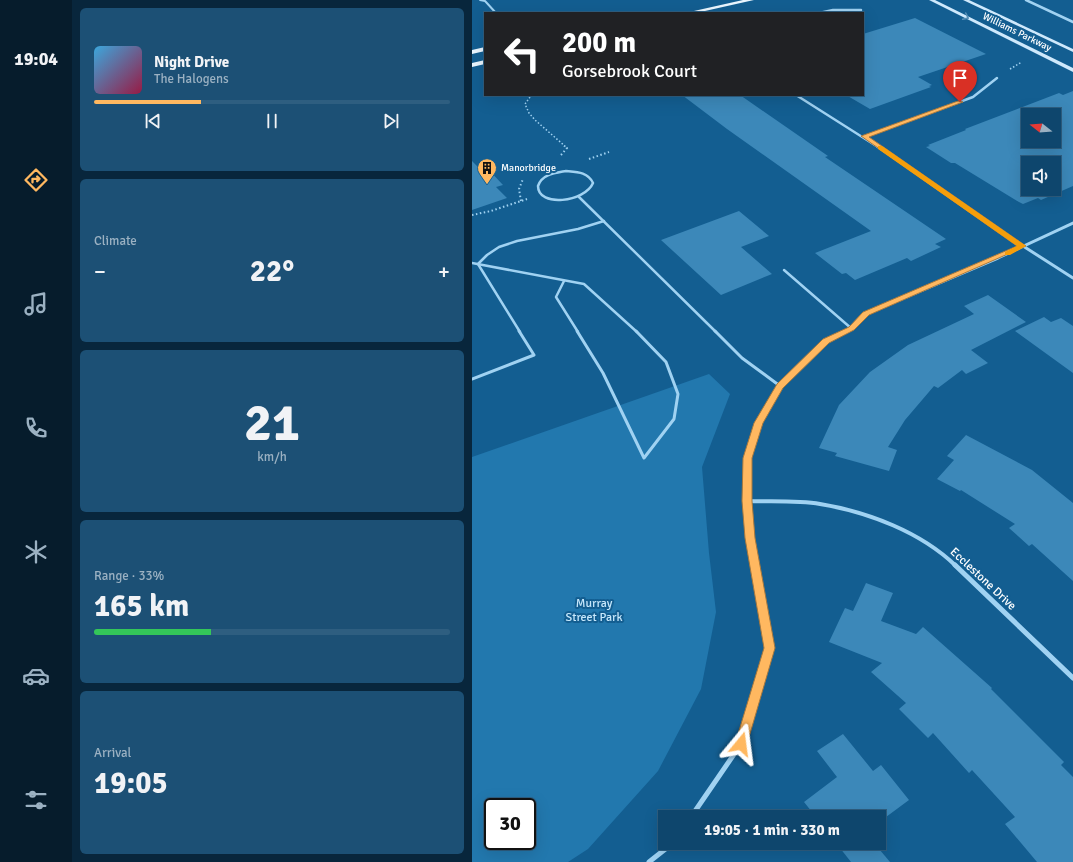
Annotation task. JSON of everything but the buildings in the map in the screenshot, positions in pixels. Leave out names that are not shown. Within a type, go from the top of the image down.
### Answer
[{"type":"main road","points":[[693,12],[752,0]]},
{"type":"main road","name":"Williams Parkway","points":[[931,0],[1073,70]]},
{"type":"main road","name":"Williams Parkway","points":[[965,0],[1073,51]]},
{"type":"main road","points":[[472,52],[484,49]]},
{"type":"main road","points":[[472,65],[484,62]]},
{"type":"street","points":[[1026,0],[1073,22]]},
{"type":"street","points":[[824,12],[833,10],[861,10]]},
{"type":"street","points":[[864,136],[973,97],[997,78]]},
{"type":"street","points":[[798,96],[864,136],[1023,246],[1073,278]]},
{"type":"street","points":[[696,810],[741,744],[769,648],[750,538],[747,501],[747,458],[758,423],[780,386],[826,341],[852,328],[866,314],[1073,223]]},
{"type":"street","name":"Ecclestone Drive","points":[[747,501],[819,504],[877,518],[915,537],[947,557],[1073,678]]},
{"type":"street","points":[[649,862],[664,850]]},
{"type":"lane","points":[[480,0],[485,1],[495,12]]},
{"type":"lane","points":[[561,171],[576,171],[585,173],[591,177],[594,182],[592,188],[587,193],[579,197],[559,200],[549,199],[540,194],[537,191],[537,186],[540,180],[547,175],[561,171]]},
{"type":"lane","points":[[579,197],[742,358],[780,386]]},
{"type":"lane","points":[[478,264],[487,255],[499,247],[517,241],[578,229],[604,221]]},
{"type":"lane","points":[[472,263],[584,284],[630,325],[666,362],[678,394],[674,420],[644,458],[602,373],[556,297],[564,281]]},
{"type":"lane","points":[[472,379],[534,355],[478,264]]},
{"type":"lane","points":[[784,270],[852,328]]},
{"type":"path","points":[[530,97],[525,104],[529,113],[566,148],[560,157]]},
{"type":"path","points":[[521,201],[518,193],[520,184],[525,177]]},
{"type":"path","points":[[472,215],[490,211],[540,194]]},
{"type":"green space","name":"Murray Street Park","points":[[709,374],[730,394],[702,467],[709,553],[716,612],[701,689],[658,771],[588,849],[568,862],[472,862],[472,457]]},
{"type":"slow traffic","points":[[880,148],[1023,246],[1007,253]]},
{"type":"place","name":"Manorbridge","points":[[487,185]]},
{"type":"route","points":[[741,744],[769,648],[750,538],[747,501],[747,458],[758,423],[780,386],[826,341],[852,328],[866,314],[1023,246],[864,136],[960,102]]}]
